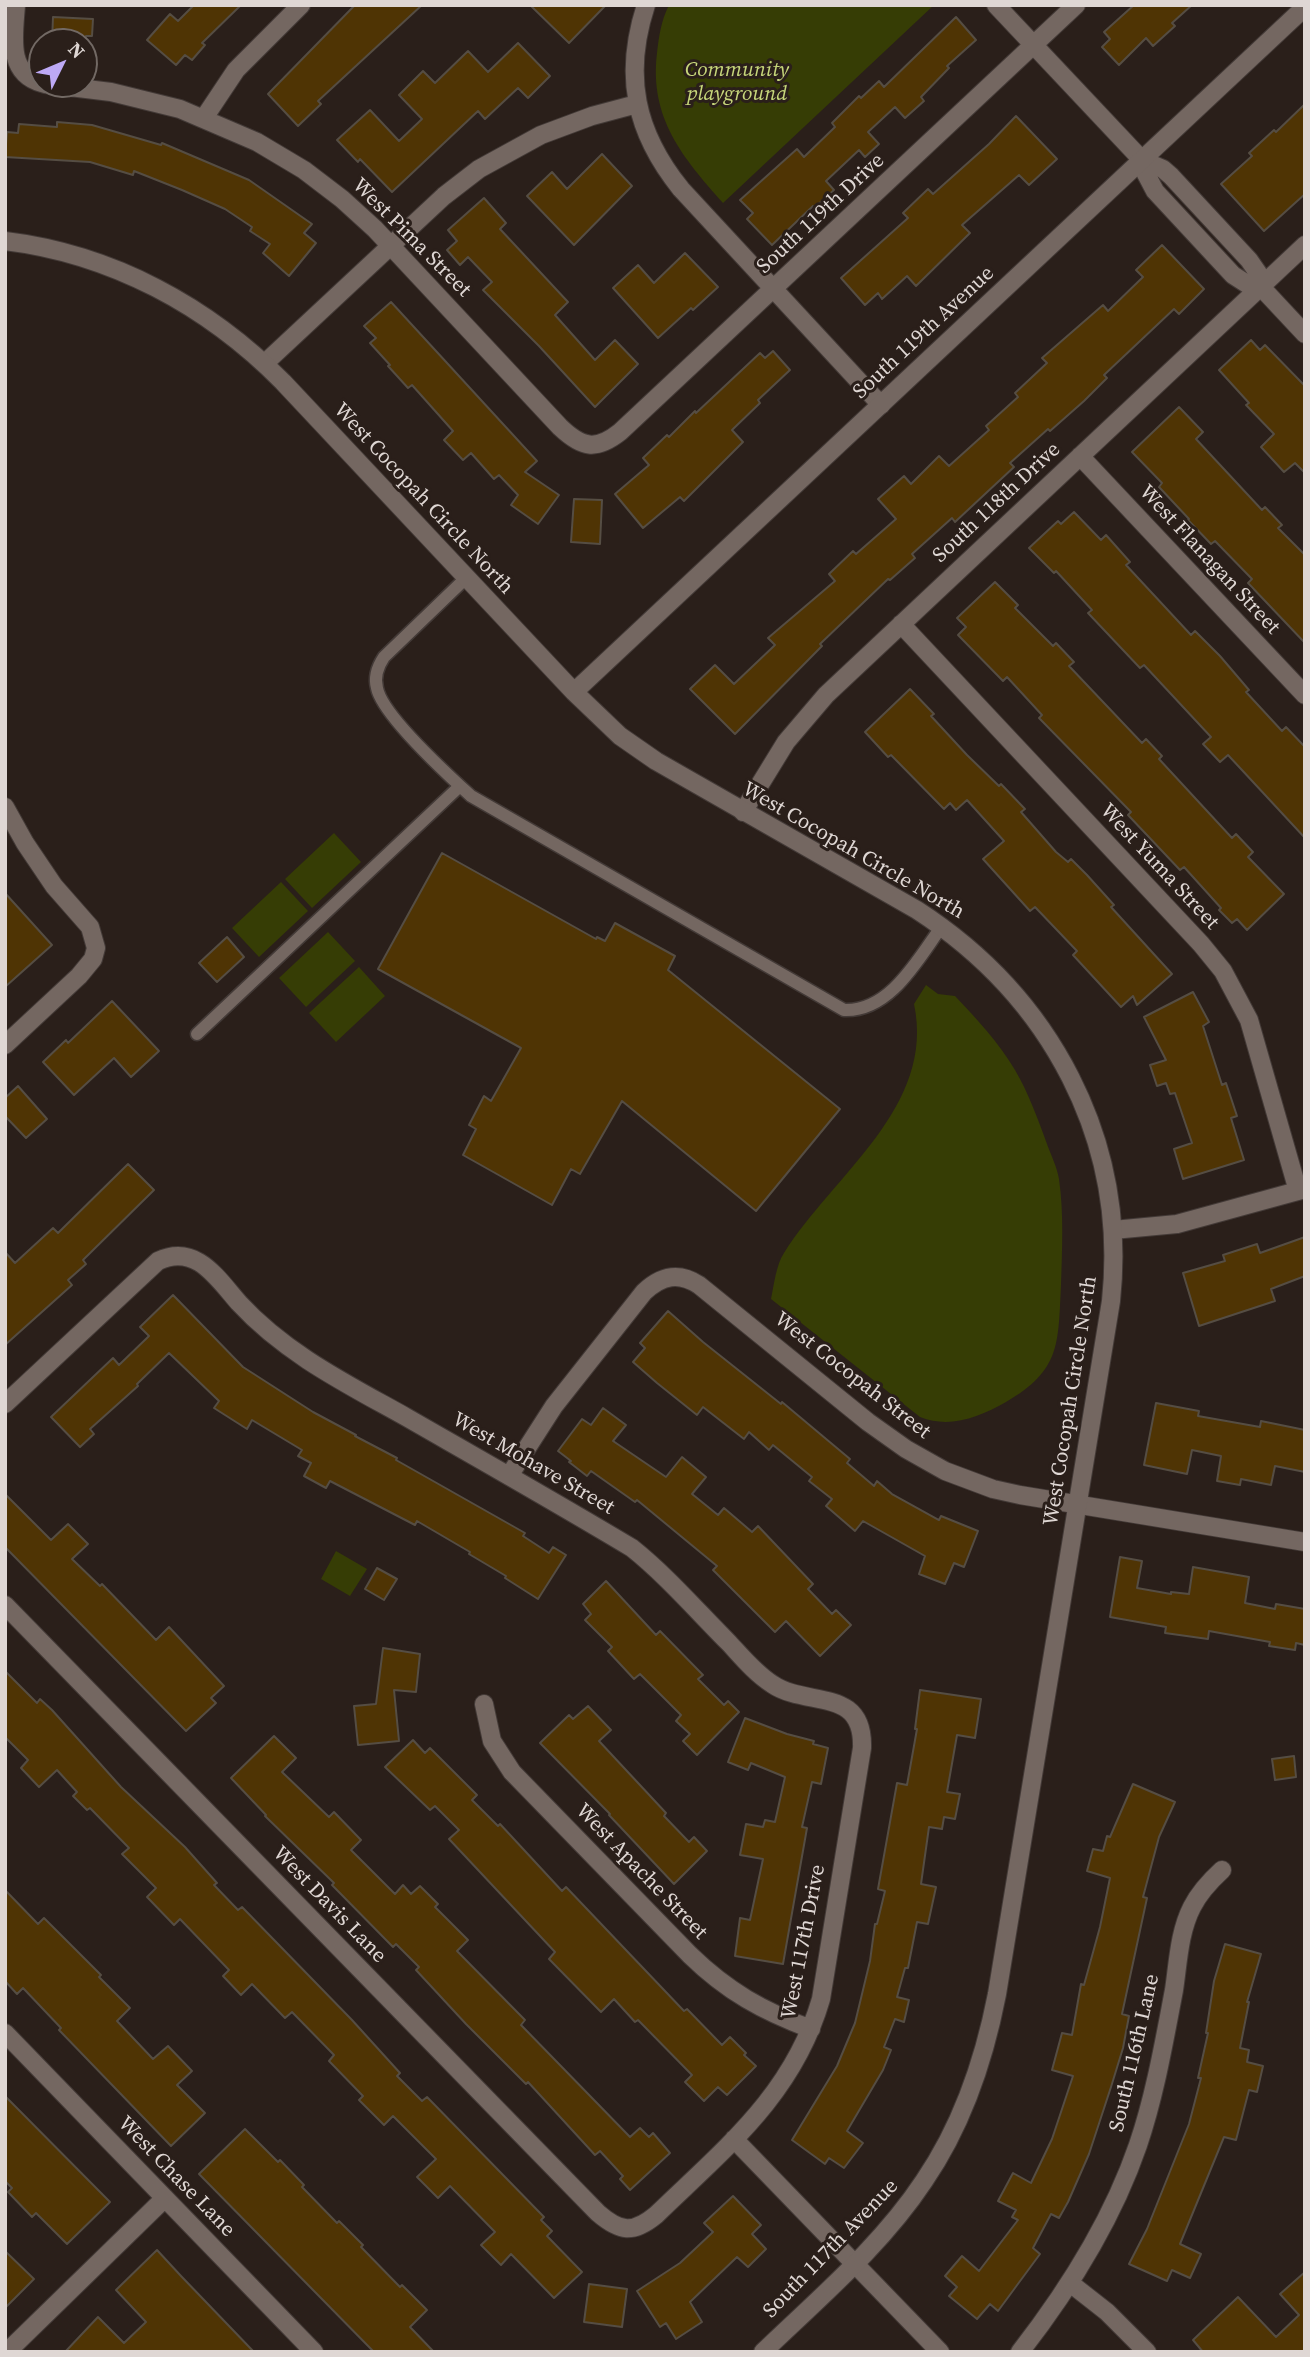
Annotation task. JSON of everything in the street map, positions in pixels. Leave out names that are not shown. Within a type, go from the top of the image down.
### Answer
[{"type":"street","name":"West Pima Street","points":[[16,5],[15,56],[28,77]]},
{"type":"street","points":[[204,118],[236,70],[302,5]]},
{"type":"street","points":[[646,5],[634,54],[634,90],[650,142],[670,175],[881,405]]},
{"type":"street","points":[[996,5],[1142,160],[1155,191],[1224,266],[1241,281],[1261,287],[1305,334]]},
{"type":"street","name":"South 119th Drive","points":[[591,446],[620,432],[1076,5]]},
{"type":"street","name":"South 119th Avenue","points":[[574,692],[1305,7]]},
{"type":"street","name":"West Pima Street","points":[[98,90],[132,96],[204,118],[257,142],[304,170],[359,213],[561,427],[579,442],[591,446]]},
{"type":"street","points":[[265,363],[452,188],[498,156],[567,124],[637,104]]},
{"type":"street","name":"West Cocopah Circle North","points":[[5,241],[63,251],[143,280],[196,310],[265,363],[574,692],[620,736],[656,761],[942,926],[1006,982],[1057,1052],[1091,1128],[1105,1181],[1115,1257],[1111,1301],[992,2021]]},
{"type":"street","name":"South 118th Drive","points":[[743,812],[772,763],[799,725],[826,695],[1305,245]]},
{"type":"street","name":"West Flanagan Street","points":[[1080,456],[1305,695]]},
{"type":"street","name":"West Yuma Street","points":[[901,624],[1201,944],[1223,971],[1249,1020],[1302,1190]]},
{"type":"street","points":[[5,807],[54,886],[90,927],[96,948],[93,959],[79,976],[5,1045]]},
{"type":"street","points":[[1113,1230],[1177,1224],[1302,1190]]},
{"type":"street","name":"West Mohave Street","points":[[5,1404],[149,1269],[169,1256],[181,1255],[202,1264],[261,1325],[312,1363],[632,1548],[657,1570],[753,1669],[773,1685],[797,1696],[834,1702],[854,1715]]},
{"type":"street","name":"West Cocopah Street","points":[[509,1476],[554,1406],[644,1292],[671,1276],[691,1279],[877,1429],[946,1471],[993,1489],[1305,1542]]},
{"type":"street","name":"West Davis Lane","points":[[5,1605],[598,2213],[616,2226],[626,2229]]},
{"type":"street","name":"West Apache Street","points":[[484,1704],[492,1741],[512,1773],[698,1963],[741,1997],[776,2016],[811,2029]]},
{"type":"street","name":"West 117th Drive","points":[[626,2229],[638,2228],[656,2216],[734,2139],[774,2095],[811,2029],[824,1984],[862,1748],[860,1726],[854,1715]]},
{"type":"street","name":"South 116th Lane","points":[[1020,2352],[1070,2283],[1111,2210],[1138,2145],[1159,2068],[1186,1924],[1200,1895],[1222,1870]]},
{"type":"street","name":"South 117th Avenue","points":[[763,2352],[854,2264],[904,2209],[940,2157],[977,2075],[992,2021]]},
{"type":"street","name":"West Chase Lane","points":[[5,2033],[314,2352]]},
{"type":"street","points":[[734,2139],[940,2352]]},
{"type":"street","points":[[7,2352],[165,2198]]},
{"type":"street","points":[[1070,2283],[1107,2312],[1147,2352]]},
{"type":"lane","points":[[466,578],[384,657],[378,667],[376,686],[393,716],[460,786],[496,811],[844,1010],[868,1007],[888,993],[909,971],[942,926]]},
{"type":"lane","points":[[197,1034],[460,786]]},
{"type":"green space","name":"Community playground","points":[[669,5],[934,5],[723,203],[682,153],[672,136],[658,98],[657,53],[662,23]]},
{"type":"green space","points":[[334,833],[361,862],[312,908],[285,879]]},
{"type":"green space","points":[[281,882],[308,911],[259,957],[232,928]]},
{"type":"green space","points":[[328,932],[355,961],[306,1007],[279,978]]},
{"type":"green space","points":[[359,967],[385,996],[336,1042],[309,1013]]},
{"type":"green space","points":[[926,985],[938,994],[955,996],[1009,1060],[1024,1087],[1055,1166],[1062,1205],[1059,1324],[1053,1354],[1047,1366],[1037,1379],[1006,1402],[975,1417],[942,1422],[920,1417],[771,1299],[777,1269],[784,1253],[876,1138],[895,1107],[910,1075],[917,1041],[914,1004]]},
{"type":"green space","points":[[336,1551],[367,1569],[350,1596],[321,1579]]},
{"type":"building","points":[[194,5],[241,5],[202,43],[205,45],[192,60],[185,55],[176,65],[147,40],[170,14],[178,21]]},
{"type":"building","points":[[355,5],[422,5],[318,101],[321,104],[298,126],[268,94]]},
{"type":"building","points":[[530,5],[606,5],[569,43]]},
{"type":"building","points":[[1134,5],[1192,5],[1172,23],[1175,26],[1153,46],[1146,38],[1119,65],[1102,47],[1110,39],[1104,32]]},
{"type":"building","points":[[53,17],[93,19],[92,28],[53,28]]},
{"type":"building","points":[[956,17],[976,40],[947,66],[949,68],[921,97],[924,101],[905,118],[895,107],[868,132],[879,144],[865,157],[859,150],[826,181],[834,190],[772,245],[747,219],[753,213],[740,200],[797,149],[804,157],[835,127],[832,123],[859,96],[861,98],[879,81],[884,87]]},
{"type":"building","points":[[518,43],[550,76],[528,98],[518,88],[485,119],[478,111],[392,192],[337,140],[370,110],[399,141],[422,119],[399,95],[423,71],[435,83],[468,51],[488,72]]},
{"type":"building","points":[[1305,104],[1305,194],[1264,231],[1221,184],[1252,156],[1249,153]]},
{"type":"building","points":[[1016,116],[1057,159],[1029,185],[1019,175],[962,225],[970,233],[916,286],[907,276],[882,299],[878,293],[865,305],[841,278],[908,218],[903,213],[928,189],[933,194]]},
{"type":"building","points":[[57,122],[92,125],[161,145],[162,143],[249,180],[312,224],[304,233],[316,243],[289,276],[263,253],[270,244],[250,231],[252,227],[225,209],[182,190],[134,171],[133,175],[90,162],[5,157],[7,132],[18,133],[19,124],[57,127]]},
{"type":"building","points":[[602,154],[632,186],[574,245],[527,196],[552,172],[567,189]]},
{"type":"building","points":[[484,198],[506,223],[500,229],[568,302],[555,315],[595,360],[615,340],[638,364],[595,407],[483,290],[492,282],[468,257],[460,265],[447,250],[457,241],[448,230]]},
{"type":"building","points":[[1162,245],[1204,289],[1179,314],[1174,309],[1104,375],[1107,378],[1084,401],[1010,463],[1014,467],[955,522],[952,518],[912,554],[915,558],[888,579],[820,644],[822,646],[735,734],[690,689],[715,665],[734,684],[775,645],[768,638],[835,581],[829,574],[853,551],[856,554],[896,519],[878,499],[904,476],[911,484],[939,456],[949,466],[989,430],[986,426],[1018,397],[1015,393],[1047,363],[1042,358],[1103,305],[1108,311],[1143,277],[1136,270]]},
{"type":"building","points":[[685,253],[718,287],[658,338],[613,288],[638,265],[654,283]]},
{"type":"building","points":[[391,302],[537,461],[525,472],[559,495],[538,524],[511,505],[518,495],[499,475],[494,479],[471,453],[463,460],[444,440],[453,431],[412,385],[408,388],[370,343],[376,338],[364,326]]},
{"type":"building","points":[[1251,340],[1260,350],[1265,345],[1305,386],[1305,473],[1295,463],[1284,472],[1261,447],[1274,434],[1246,405],[1249,403],[1219,370]]},
{"type":"building","points":[[773,351],[790,370],[758,400],[760,403],[732,430],[743,442],[684,501],[680,497],[643,528],[615,494],[649,465],[643,458],[667,435],[669,437],[760,353],[765,358]]},
{"type":"building","points":[[1179,407],[1203,432],[1196,439],[1262,510],[1265,507],[1282,525],[1278,528],[1305,555],[1305,643],[1248,583],[1252,579],[1215,541],[1211,544],[1188,520],[1159,487],[1162,483],[1132,452]]},
{"type":"building","points":[[574,499],[602,500],[600,544],[571,542]]},
{"type":"building","points":[[1074,512],[1101,540],[1106,535],[1130,562],[1126,565],[1191,635],[1195,631],[1220,656],[1249,690],[1246,692],[1282,731],[1286,727],[1305,747],[1305,838],[1228,755],[1220,762],[1203,744],[1211,737],[1144,665],[1140,668],[1088,613],[1092,610],[1056,571],[1054,573],[1029,548],[1058,521],[1061,524]]},
{"type":"building","points":[[995,582],[1018,605],[1015,608],[1053,646],[1056,643],[1074,662],[1069,666],[1142,743],[1146,739],[1162,756],[1159,759],[1232,838],[1236,834],[1253,852],[1248,857],[1284,894],[1247,930],[1237,919],[1232,923],[1219,910],[1221,908],[1184,867],[1180,870],[1128,815],[1131,812],[1039,718],[1042,715],[1007,677],[1003,681],[958,635],[966,627],[957,618]]},
{"type":"building","points":[[910,689],[967,755],[1025,809],[1021,812],[1056,852],[1068,862],[1071,859],[1087,875],[1114,905],[1111,907],[1172,974],[1137,1005],[1133,996],[1121,1007],[1073,955],[1077,951],[1035,907],[1030,911],[983,859],[1004,841],[967,800],[956,810],[950,803],[944,809],[865,732]]},
{"type":"building","points":[[442,853],[596,939],[597,937],[605,941],[615,923],[675,956],[668,970],[840,1109],[756,1211],[622,1101],[580,1174],[571,1169],[552,1205],[463,1155],[476,1129],[469,1125],[484,1096],[491,1101],[521,1048],[378,969]]},
{"type":"building","points":[[5,893],[52,945],[5,987]]},
{"type":"building","points":[[227,937],[244,957],[217,982],[199,963]]},
{"type":"building","points":[[1193,992],[1209,1022],[1203,1026],[1222,1085],[1226,1083],[1237,1116],[1231,1118],[1244,1160],[1183,1179],[1174,1149],[1192,1143],[1175,1093],[1170,1094],[1166,1083],[1157,1086],[1150,1065],[1166,1060],[1144,1017]]},
{"type":"building","points":[[112,1001],[159,1051],[131,1077],[114,1058],[74,1095],[43,1062],[66,1040],[68,1043]]},
{"type":"building","points":[[18,1086],[47,1119],[26,1138],[5,1116],[5,1098]]},
{"type":"building","points":[[128,1164],[154,1190],[83,1260],[86,1264],[68,1280],[72,1285],[5,1345],[5,1252],[15,1263],[53,1228],[58,1233]]},
{"type":"building","points":[[1305,1237],[1305,1276],[1271,1289],[1275,1301],[1199,1326],[1183,1273],[1225,1261],[1223,1255],[1257,1244],[1260,1253]]},
{"type":"building","points":[[173,1295],[243,1367],[313,1412],[525,1533],[523,1536],[549,1553],[553,1547],[566,1555],[538,1599],[469,1554],[470,1552],[417,1521],[415,1525],[330,1481],[326,1488],[304,1476],[311,1463],[298,1456],[302,1450],[252,1420],[247,1429],[214,1408],[219,1401],[169,1353],[138,1386],[90,1429],[94,1434],[80,1447],[51,1417],[113,1358],[119,1365],[149,1336],[140,1327]]},
{"type":"building","points":[[668,1311],[850,1459],[847,1463],[874,1486],[877,1481],[892,1494],[939,1520],[941,1516],[978,1531],[964,1567],[954,1563],[945,1584],[919,1574],[925,1556],[863,1521],[855,1531],[826,1506],[832,1499],[809,1481],[812,1477],[773,1445],[769,1450],[749,1432],[744,1439],[703,1407],[697,1415],[657,1383],[633,1362],[645,1348],[640,1343]]},
{"type":"building","points":[[1156,1403],[1199,1411],[1198,1416],[1260,1427],[1261,1421],[1305,1430],[1305,1472],[1275,1466],[1271,1485],[1241,1479],[1240,1485],[1217,1481],[1221,1456],[1192,1450],[1187,1474],[1144,1465]]},
{"type":"building","points":[[603,1408],[626,1425],[613,1441],[666,1477],[682,1457],[706,1477],[692,1494],[718,1515],[724,1508],[752,1532],[758,1526],[813,1584],[808,1589],[832,1614],[836,1610],[851,1625],[820,1656],[786,1621],[775,1632],[713,1570],[717,1566],[637,1500],[635,1502],[591,1471],[587,1476],[558,1451],[582,1419],[591,1425]]},
{"type":"building","points":[[5,1494],[51,1540],[68,1524],[88,1544],[72,1559],[100,1586],[102,1584],[156,1640],[169,1627],[224,1686],[211,1698],[216,1703],[186,1731],[5,1547]]},
{"type":"building","points":[[1120,1557],[1142,1561],[1137,1588],[1171,1594],[1189,1594],[1193,1567],[1249,1577],[1245,1603],[1275,1609],[1276,1604],[1305,1609],[1305,1645],[1296,1643],[1295,1650],[1269,1646],[1270,1642],[1209,1631],[1208,1639],[1165,1633],[1166,1627],[1110,1617]]},
{"type":"building","points":[[377,1568],[397,1579],[384,1600],[365,1589]]},
{"type":"building","points":[[606,1581],[656,1635],[660,1631],[703,1675],[698,1679],[724,1705],[728,1701],[739,1712],[697,1755],[683,1741],[690,1734],[676,1721],[681,1715],[640,1674],[634,1679],[608,1651],[612,1647],[585,1620],[591,1614],[583,1604]]},
{"type":"building","points":[[383,1648],[420,1654],[416,1692],[394,1690],[399,1741],[358,1745],[354,1706],[376,1704]]},
{"type":"building","points":[[5,1671],[37,1703],[40,1699],[52,1710],[121,1787],[185,1847],[217,1883],[214,1885],[238,1910],[242,1907],[352,2020],[400,2073],[397,2076],[422,2101],[427,2097],[544,2217],[541,2220],[552,2231],[547,2236],[582,2272],[554,2298],[511,2254],[501,2265],[481,2245],[495,2232],[450,2186],[438,2198],[417,2177],[436,2159],[393,2116],[384,2125],[359,2100],[363,2096],[329,2061],[334,2055],[292,2012],[285,2018],[252,1984],[241,1995],[223,1976],[229,1970],[180,1919],[174,1925],[147,1897],[156,1888],[122,1854],[129,1848],[90,1808],[87,1810],[73,1796],[77,1792],[57,1770],[39,1787],[21,1768],[28,1760],[5,1737]]},
{"type":"building","points":[[920,1690],[981,1699],[975,1738],[957,1735],[947,1792],[960,1794],[955,1819],[944,1817],[942,1829],[929,1827],[921,1884],[936,1887],[928,1924],[917,1922],[908,1968],[905,1968],[897,1997],[909,2000],[904,2022],[895,2019],[884,2047],[891,2050],[883,2070],[847,2131],[863,2143],[844,2168],[829,2158],[825,2164],[792,2140],[837,2066],[855,2023],[870,1961],[875,1924],[885,1891],[878,1889],[897,1783],[907,1785],[917,1729]]},
{"type":"building","points":[[588,1706],[611,1730],[599,1741],[666,1813],[664,1816],[689,1842],[694,1837],[707,1851],[674,1884],[540,1743],[569,1715],[573,1719]]},
{"type":"building","points":[[745,1718],[828,1748],[821,1784],[812,1782],[802,1827],[807,1828],[783,1964],[735,1956],[740,1918],[750,1920],[763,1859],[740,1855],[746,1824],[763,1827],[765,1820],[775,1822],[785,1777],[751,1763],[748,1770],[728,1762]]},
{"type":"building","points":[[274,1736],[296,1758],[282,1772],[329,1817],[334,1812],[361,1840],[351,1850],[395,1894],[403,1885],[411,1894],[420,1886],[438,1904],[435,1907],[468,1940],[457,1951],[525,2020],[521,2025],[630,2137],[640,2128],[649,2137],[653,2133],[670,2153],[630,2190],[620,2179],[623,2176],[600,2151],[595,2155],[528,2082],[526,2084],[466,2024],[416,1970],[419,1967],[396,1944],[393,1947],[231,1778]]},
{"type":"building","points":[[413,1740],[425,1753],[430,1748],[477,1795],[472,1800],[498,1826],[500,1824],[562,1891],[566,1887],[684,2011],[687,2009],[722,2045],[730,2037],[746,2053],[744,2055],[756,2066],[727,2095],[718,2087],[704,2101],[685,2082],[692,2075],[638,2020],[635,2022],[614,1999],[601,2012],[549,1959],[555,1952],[449,1839],[459,1830],[435,1806],[430,1810],[385,1767]]},
{"type":"building","points":[[1294,1756],[1296,1777],[1275,1780],[1272,1759]]},
{"type":"building","points":[[1133,1784],[1175,1802],[1159,1837],[1143,1897],[1147,1898],[1122,2014],[1129,2016],[1123,2048],[1089,2154],[1068,2202],[1059,2218],[1051,2214],[1033,2248],[1040,2254],[998,2311],[990,2304],[977,2319],[949,2296],[957,2287],[945,2276],[962,2256],[979,2271],[1018,2220],[1012,2217],[1016,2210],[998,2201],[1013,2173],[1031,2183],[1052,2139],[1073,2076],[1052,2070],[1062,2033],[1072,2035],[1081,1984],[1084,1985],[1100,1927],[1110,1878],[1087,1871],[1093,1849],[1103,1851],[1107,1836],[1110,1837]]},
{"type":"building","points":[[5,1890],[38,1924],[44,1918],[130,2008],[117,2021],[153,2059],[168,2046],[192,2071],[177,2085],[205,2113],[171,2146],[59,2030],[61,2028],[23,1988],[17,1994],[5,1981]]},
{"type":"building","points":[[1225,1944],[1261,1954],[1247,2002],[1240,2048],[1249,2050],[1247,2062],[1263,2066],[1257,2092],[1249,2090],[1236,2140],[1224,2137],[1180,2244],[1201,2254],[1190,2278],[1172,2270],[1167,2281],[1129,2264],[1147,2229],[1189,2124],[1201,2078],[1198,2078],[1208,2033],[1214,1981]]},
{"type":"building","points":[[5,2096],[110,2202],[67,2244],[36,2213],[32,2217],[8,2192],[12,2188],[5,2181]]},
{"type":"building","points":[[245,2129],[278,2162],[280,2160],[304,2185],[302,2187],[363,2245],[361,2247],[400,2287],[402,2285],[427,2310],[410,2327],[434,2352],[374,2352],[199,2174]]},
{"type":"building","points":[[733,2196],[761,2225],[752,2234],[766,2249],[748,2267],[737,2257],[690,2302],[702,2322],[676,2339],[666,2323],[660,2327],[637,2291],[680,2263],[713,2232],[704,2223]]},
{"type":"building","points":[[157,2250],[254,2352],[65,2352],[98,2317],[124,2343],[146,2322],[116,2290]]},
{"type":"building","points":[[5,2251],[34,2279],[5,2308]]},
{"type":"building","points":[[1305,2272],[1305,2352],[1203,2352],[1193,2340],[1238,2297],[1276,2337],[1299,2315],[1280,2294]]},
{"type":"building","points":[[589,2284],[627,2289],[622,2327],[584,2322]]}]
